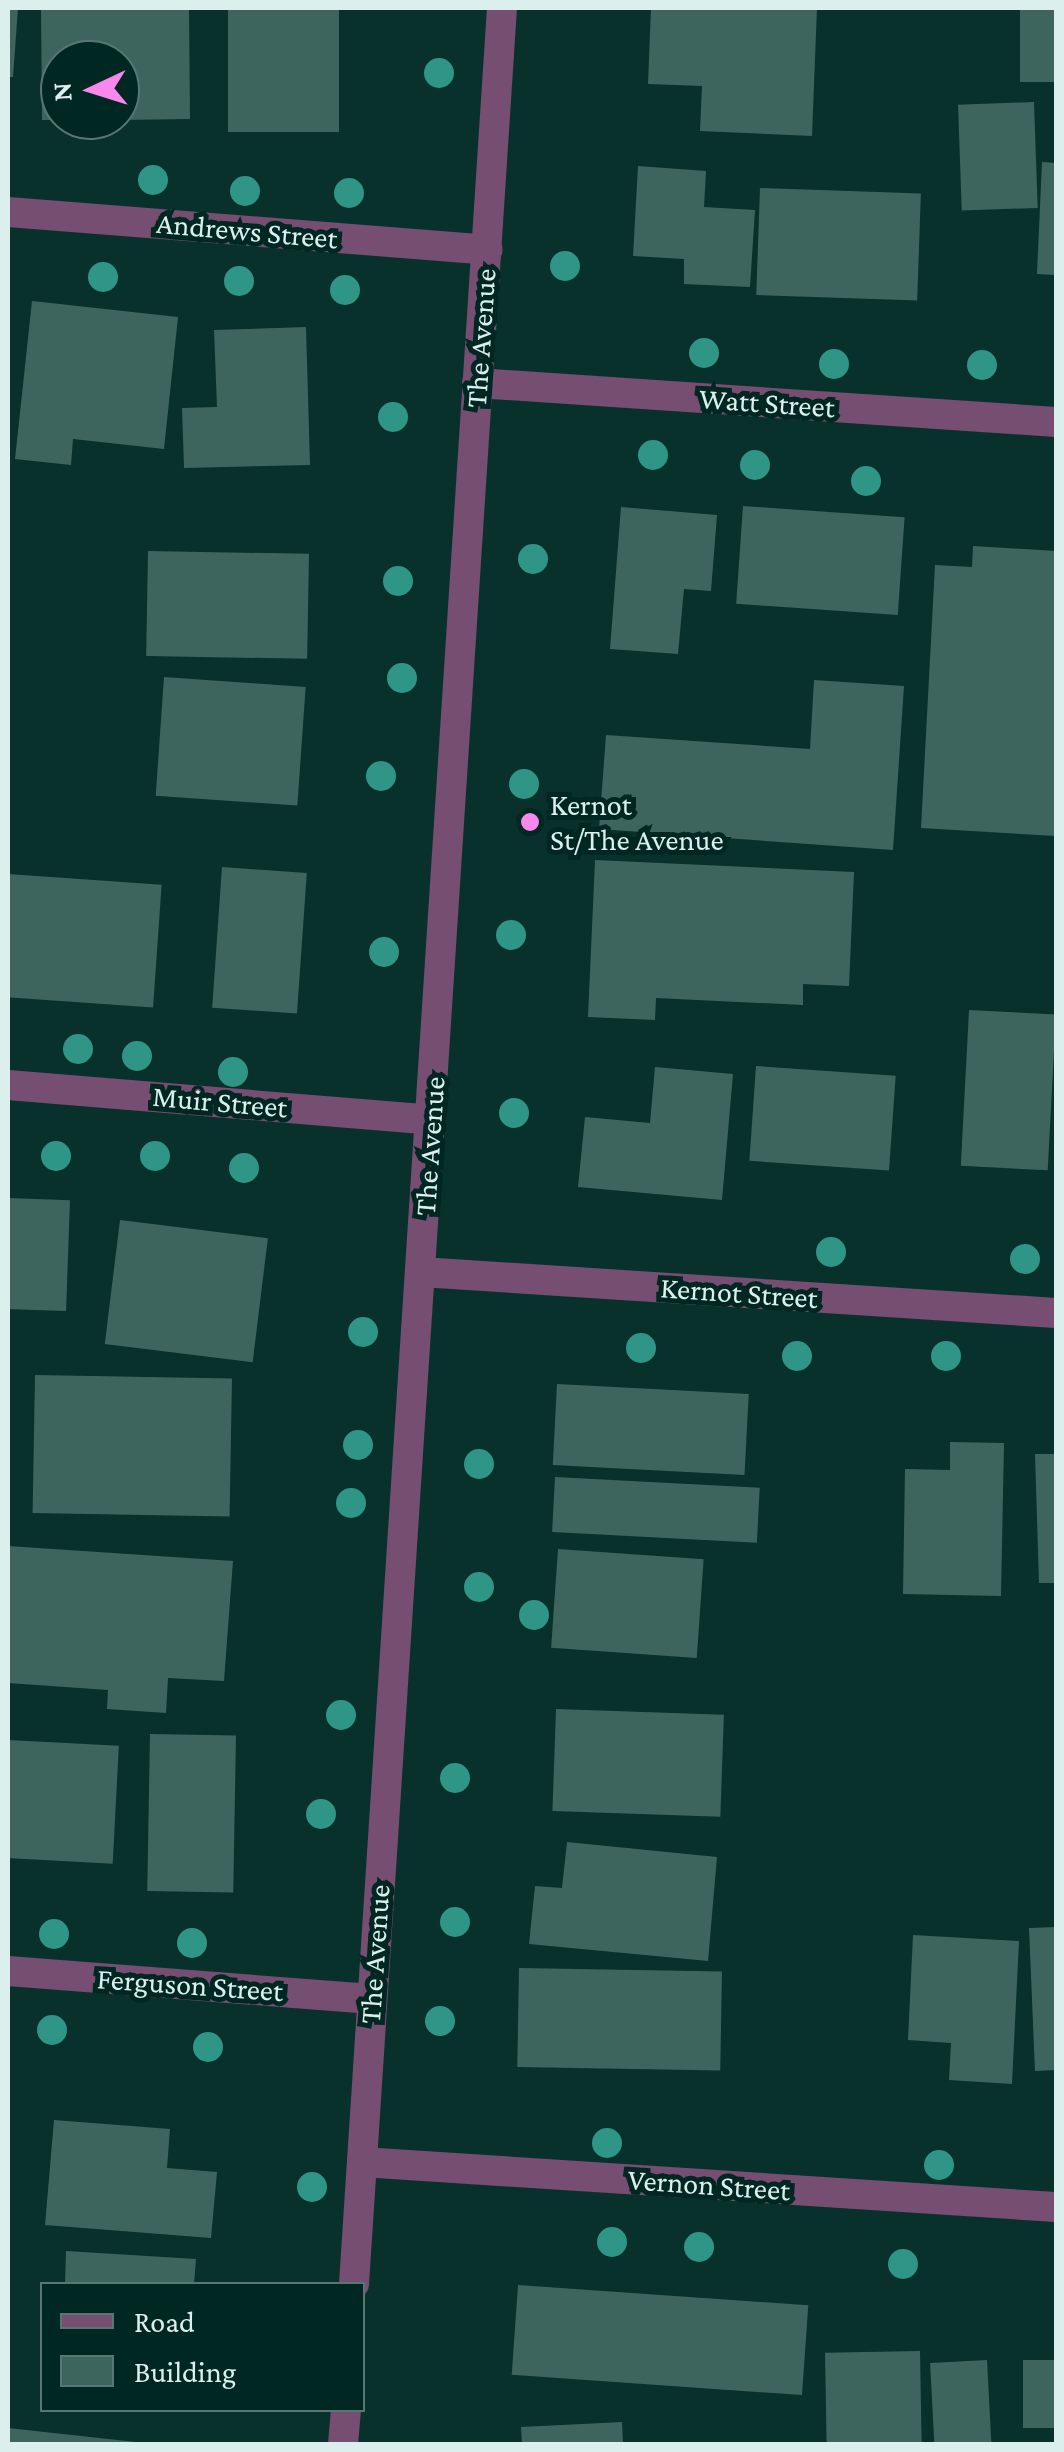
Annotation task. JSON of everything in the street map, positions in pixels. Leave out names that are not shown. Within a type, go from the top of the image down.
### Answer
[{"type":"street","name":"The Avenue","points":[[354,2282],[502,8]]},
{"type":"street","name":"Andrews Street","points":[[8,212],[487,250]]},
{"type":"street","name":"Watt Street","points":[[477,383],[1056,422]]},
{"type":"street","name":"Muir Street","points":[[8,1085],[432,1120]]},
{"type":"street","name":"Kernot Street","points":[[421,1272],[1056,1314]]},
{"type":"street","name":"Ferguson Street","points":[[8,1971],[372,1998]]},
{"type":"street","name":"Vernon Street","points":[[362,2162],[1056,2207]]},
{"type":"street","points":[[343,2444],[346,2412]]},
{"type":"building","points":[[8,8],[18,8],[13,77],[8,77]]},
{"type":"building","points":[[41,8],[189,8],[190,119],[140,120],[140,40],[41,40]]},
{"type":"building","points":[[228,8],[339,8],[339,132],[228,132]]},
{"type":"building","points":[[651,8],[817,8],[812,136],[700,131],[702,86],[648,84]]},
{"type":"building","points":[[1020,8],[1056,8],[1056,82],[1020,82]]},
{"type":"building","points":[[1034,102],[1038,208],[962,211],[958,105]]},
{"type":"building","points":[[1042,162],[1056,163],[1056,275],[1037,274]]},
{"type":"building","points":[[638,166],[706,171],[704,207],[755,210],[750,287],[684,284],[684,259],[633,256]]},
{"type":"building","points":[[760,188],[921,194],[917,301],[756,295]]},
{"type":"building","points":[[32,301],[178,317],[164,449],[73,439],[71,465],[15,459]]},
{"type":"building","points":[[306,327],[310,465],[184,468],[182,408],[217,407],[214,330]]},
{"type":"building","points":[[743,506],[905,517],[898,615],[736,604]]},
{"type":"building","points":[[621,507],[717,515],[711,591],[684,589],[678,654],[610,649]]},
{"type":"building","points":[[973,546],[1056,551],[1056,836],[921,828],[935,565],[972,567]]},
{"type":"building","points":[[148,551],[309,554],[307,659],[146,656]]},
{"type":"building","points":[[164,677],[306,687],[297,806],[156,796]]},
{"type":"building","points":[[814,680],[904,686],[893,850],[599,829],[606,735],[810,749]]},
{"type":"building","points":[[595,860],[854,872],[849,986],[803,984],[803,1005],[656,998],[655,1020],[588,1017]]},
{"type":"building","points":[[222,867],[307,873],[297,1014],[212,1008]]},
{"type":"building","points":[[8,874],[162,885],[153,1007],[8,997]]},
{"type":"building","points":[[969,1010],[1056,1015],[1048,1170],[961,1166]]},
{"type":"building","points":[[756,1066],[896,1076],[889,1171],[749,1161]]},
{"type":"building","points":[[655,1067],[733,1074],[722,1200],[578,1187],[585,1117],[650,1123]]},
{"type":"building","points":[[8,1198],[70,1200],[66,1311],[8,1309]]},
{"type":"building","points":[[120,1220],[268,1238],[253,1362],[105,1344]]},
{"type":"building","points":[[35,1375],[232,1378],[230,1516],[33,1513]]},
{"type":"building","points":[[557,1384],[749,1394],[744,1475],[553,1465]]},
{"type":"building","points":[[950,1442],[1004,1443],[1001,1596],[903,1594],[905,1469],[950,1470]]},
{"type":"building","points":[[1035,1454],[1056,1454],[1056,1583],[1039,1583]]},
{"type":"building","points":[[555,1477],[760,1488],[757,1543],[552,1532]]},
{"type":"building","points":[[8,1546],[233,1561],[224,1681],[168,1678],[166,1713],[107,1709],[108,1690],[8,1683]]},
{"type":"building","points":[[558,1549],[704,1559],[697,1658],[551,1648]]},
{"type":"building","points":[[556,1709],[724,1715],[720,1817],[552,1811]]},
{"type":"building","points":[[150,1734],[236,1736],[233,1892],[147,1891]]},
{"type":"building","points":[[8,1740],[119,1746],[113,1864],[8,1858]]},
{"type":"building","points":[[567,1842],[717,1857],[708,1961],[529,1944],[535,1886],[562,1888]]},
{"type":"building","points":[[1056,1927],[1056,2070],[1035,2071],[1029,1928]]},
{"type":"building","points":[[913,1935],[1019,1941],[1012,2084],[949,2080],[951,2043],[908,2040]]},
{"type":"building","points":[[519,1968],[722,1972],[720,2071],[517,2067]]},
{"type":"building","points":[[54,2120],[170,2129],[167,2168],[217,2172],[211,2238],[45,2225]]},
{"type":"building","points":[[66,2251],[196,2259],[194,2282],[65,2282]]},
{"type":"building","points":[[518,2285],[808,2305],[802,2395],[512,2375]]},
{"type":"building","points":[[920,2351],[922,2444],[827,2444],[825,2353]]},
{"type":"building","points":[[987,2360],[991,2444],[934,2444],[930,2363]]},
{"type":"building","points":[[1023,2360],[1056,2360],[1056,2428],[1023,2428]]},
{"type":"building","points":[[622,2422],[623,2444],[522,2444],[521,2427]]},
{"type":"building","points":[[8,2428],[136,2442],[136,2444],[8,2444]]},
{"type":"place","name":"Kernot St/The Avenue","points":[[530,822]]}]
